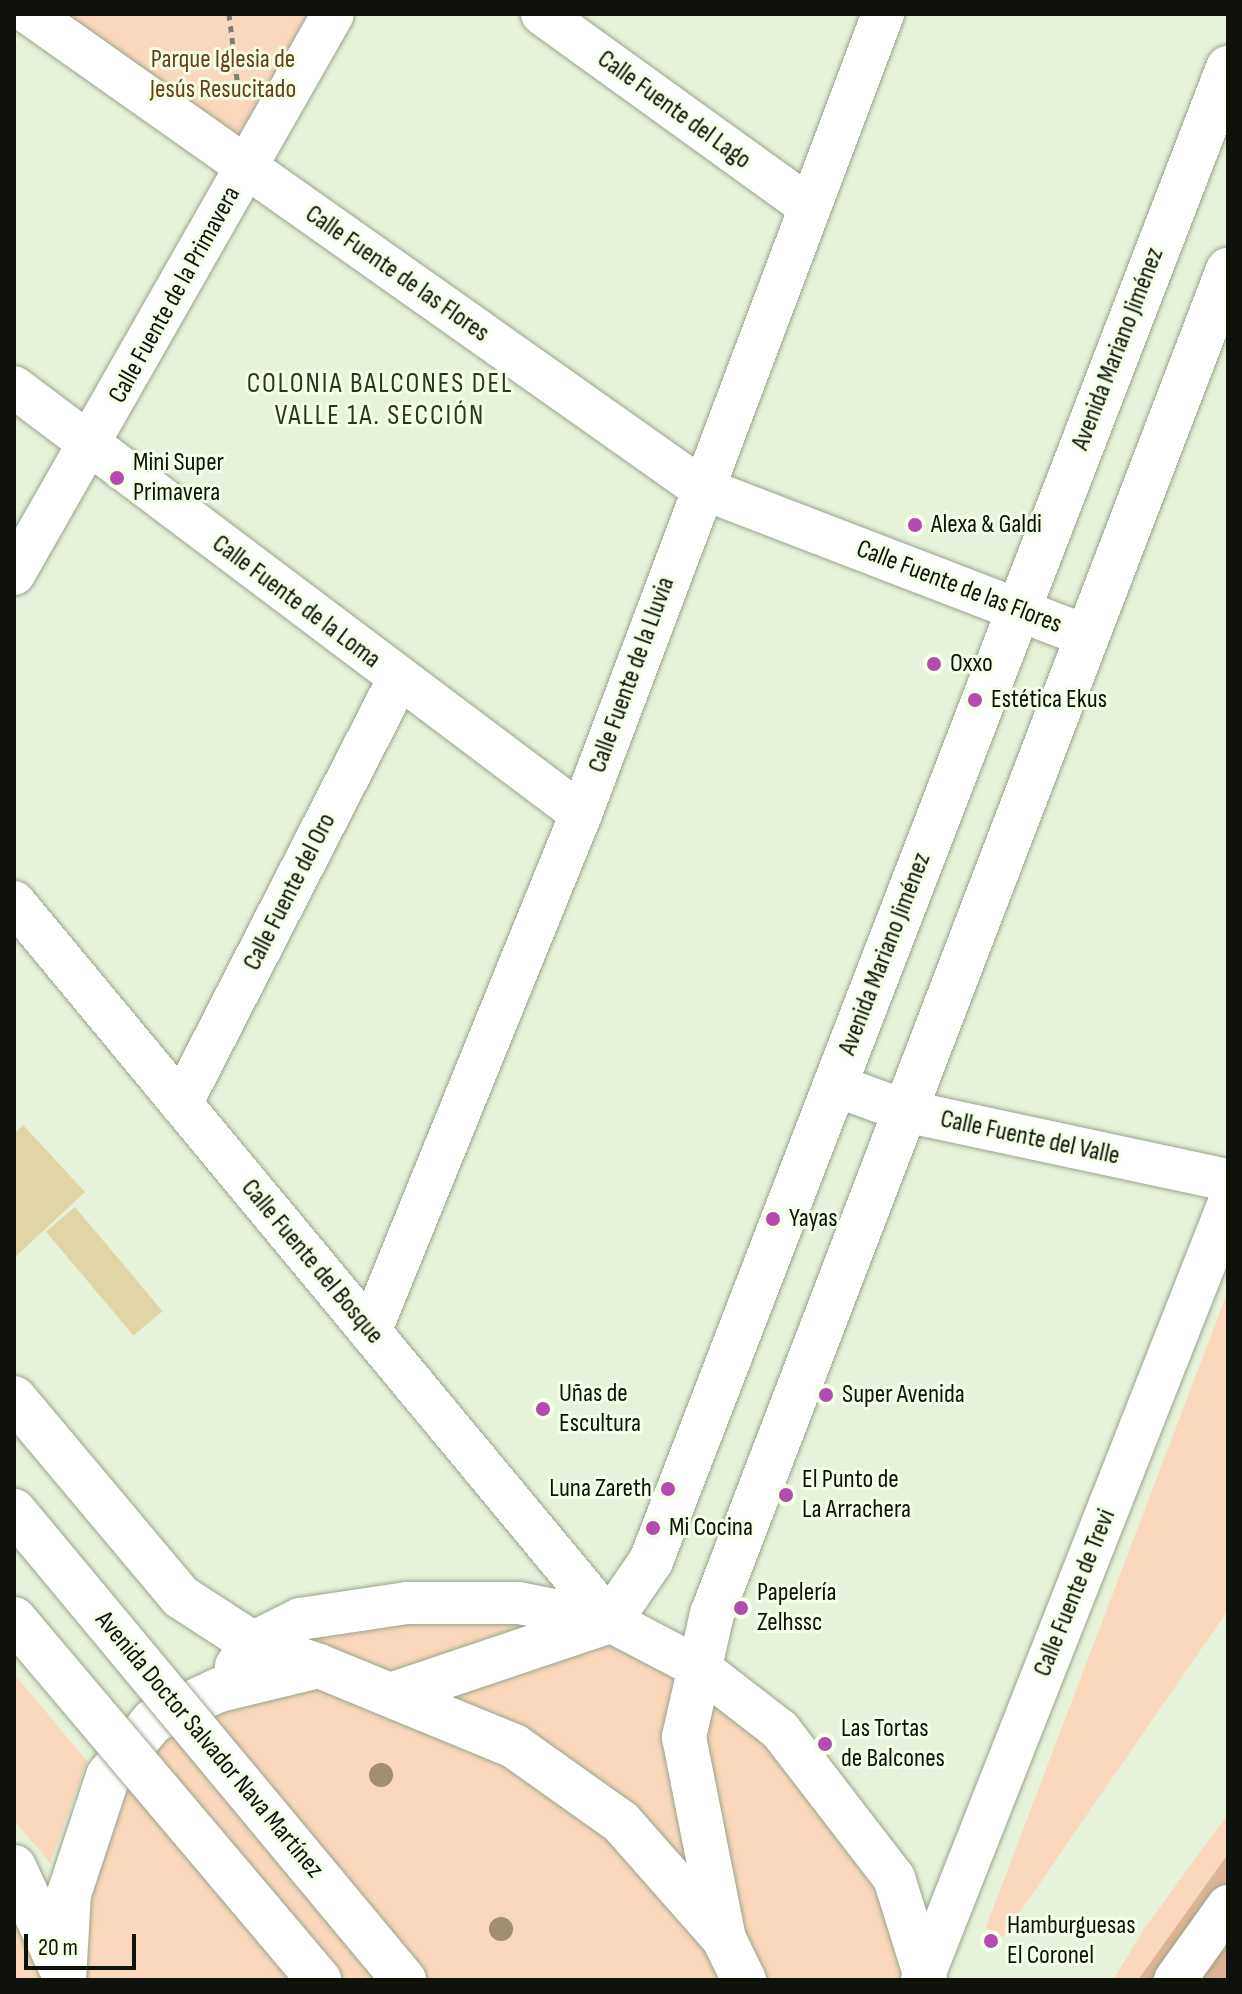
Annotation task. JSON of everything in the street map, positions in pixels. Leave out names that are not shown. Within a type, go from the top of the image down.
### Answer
[{"type":"main road","name":"Avenida Mariano Jiménez","points":[[610,1621],[651,1561],[1228,68]]},
{"type":"main road","points":[[744,1980],[724,1939],[684,1737],[712,1614],[1228,270]]},
{"type":"main road","points":[[14,1398],[178,1594],[252,1643],[396,1693],[514,1746],[621,1822],[724,1939]]},
{"type":"main road","name":"Avenida Doctor Salvador Nava Martínez","points":[[14,1511],[404,1980]]},
{"type":"main road","points":[[14,1619],[319,1980]]},
{"type":"main road","points":[[396,1693],[610,1621]]},
{"type":"main road","points":[[62,1974],[69,1894],[108,1776],[153,1721],[219,1690],[319,1666]]},
{"type":"main road","points":[[14,1867],[62,1974]]},
{"type":"street","name":"Calle Fuente de las Flores","points":[[30,14],[701,488],[1087,636]]},
{"type":"street","name":"Calle Fuente de la Primavera","points":[[14,574],[91,445],[333,14]]},
{"type":"street","name":"Calle Fuente del Lago","points":[[542,14],[807,205]]},
{"type":"street","name":"Calle Fuente de la Lluvia","points":[[370,1332],[581,814],[807,205],[883,14]]},
{"type":"street","name":"Calle Fuente de la Loma","points":[[14,387],[398,680],[581,814]]},
{"type":"street","name":"Calle Fuente del Oro","points":[[181,1104],[398,680]]},
{"type":"street","name":"Calle Fuente del Bosque","points":[[14,902],[610,1621]]},
{"type":"street","name":"Calle Fuente del Valle","points":[[834,1085],[905,1111],[1228,1180]]},
{"type":"street","name":"Calle Fuente de Trevi","points":[[924,1978],[1228,1205]]},
{"type":"street","name":"Calle Fuente del Bosque","points":[[219,1690],[252,1643],[300,1619],[407,1603],[519,1603],[610,1621],[700,1668],[780,1730],[894,1878],[924,1978]]},
{"type":"street","points":[[1175,1980],[1228,1906]]},
{"type":"path","points":[[229,14],[240,106]]},
{"type":"green space","name":"Parque Iglesia de Jesús Resucitado","points":[[30,14],[333,14],[247,168]]},
{"type":"green space","points":[[1228,1291],[1228,1610],[1002,1938],[986,1927]]},
{"type":"green space","points":[[459,1602],[700,1668],[894,1878],[926,1980],[746,1980],[621,1822],[252,1643]]},
{"type":"green space","points":[[319,1669],[620,1825],[741,1980],[14,1980],[14,1867],[61,1967],[70,1894],[154,1722]]},
{"type":"green space","points":[[14,1674],[87,1761],[50,1863],[14,1820]]},
{"type":"green space","points":[[1228,1814],[1228,1980],[1113,1980],[1144,1929]]},
{"type":"shaded area","points":[[1228,1854],[1228,1980],[1138,1980]]},
{"type":"building","points":[[23,1125],[85,1192],[14,1258],[14,1134]]},
{"type":"building","points":[[75,1207],[162,1311],[133,1336],[46,1231]]},
{"type":"place","name":"Mini Super Primavera","points":[[117,478]]},
{"type":"place","name":"Alexa & Galdi","points":[[915,525]]},
{"type":"place","name":"Oxxo","points":[[934,664]]},
{"type":"place","name":"Estética Ekus","points":[[975,700]]},
{"type":"place","name":"Yayas","points":[[773,1219]]},
{"type":"place","name":"Super Avenida","points":[[826,1395]]},
{"type":"place","name":"Uñas de Escultura","points":[[543,1409]]},
{"type":"place","name":"Luna Zareth","points":[[668,1489]]},
{"type":"place","name":"El Punto de La Arrachera","points":[[786,1495]]},
{"type":"place","name":"Mi Cocina","points":[[653,1528]]},
{"type":"place","name":"Papelería Zelhssc","points":[[741,1608]]},
{"type":"place","name":"Las Tortas de Balcones","points":[[825,1744]]},
{"type":"place","name":"Hamburguesas El Coronel","points":[[991,1941]]},
{"type":"district","name":"COLONIA BALCONES DEL VALLE 1A. SECCIÓN","points":[[380,400]]}]
